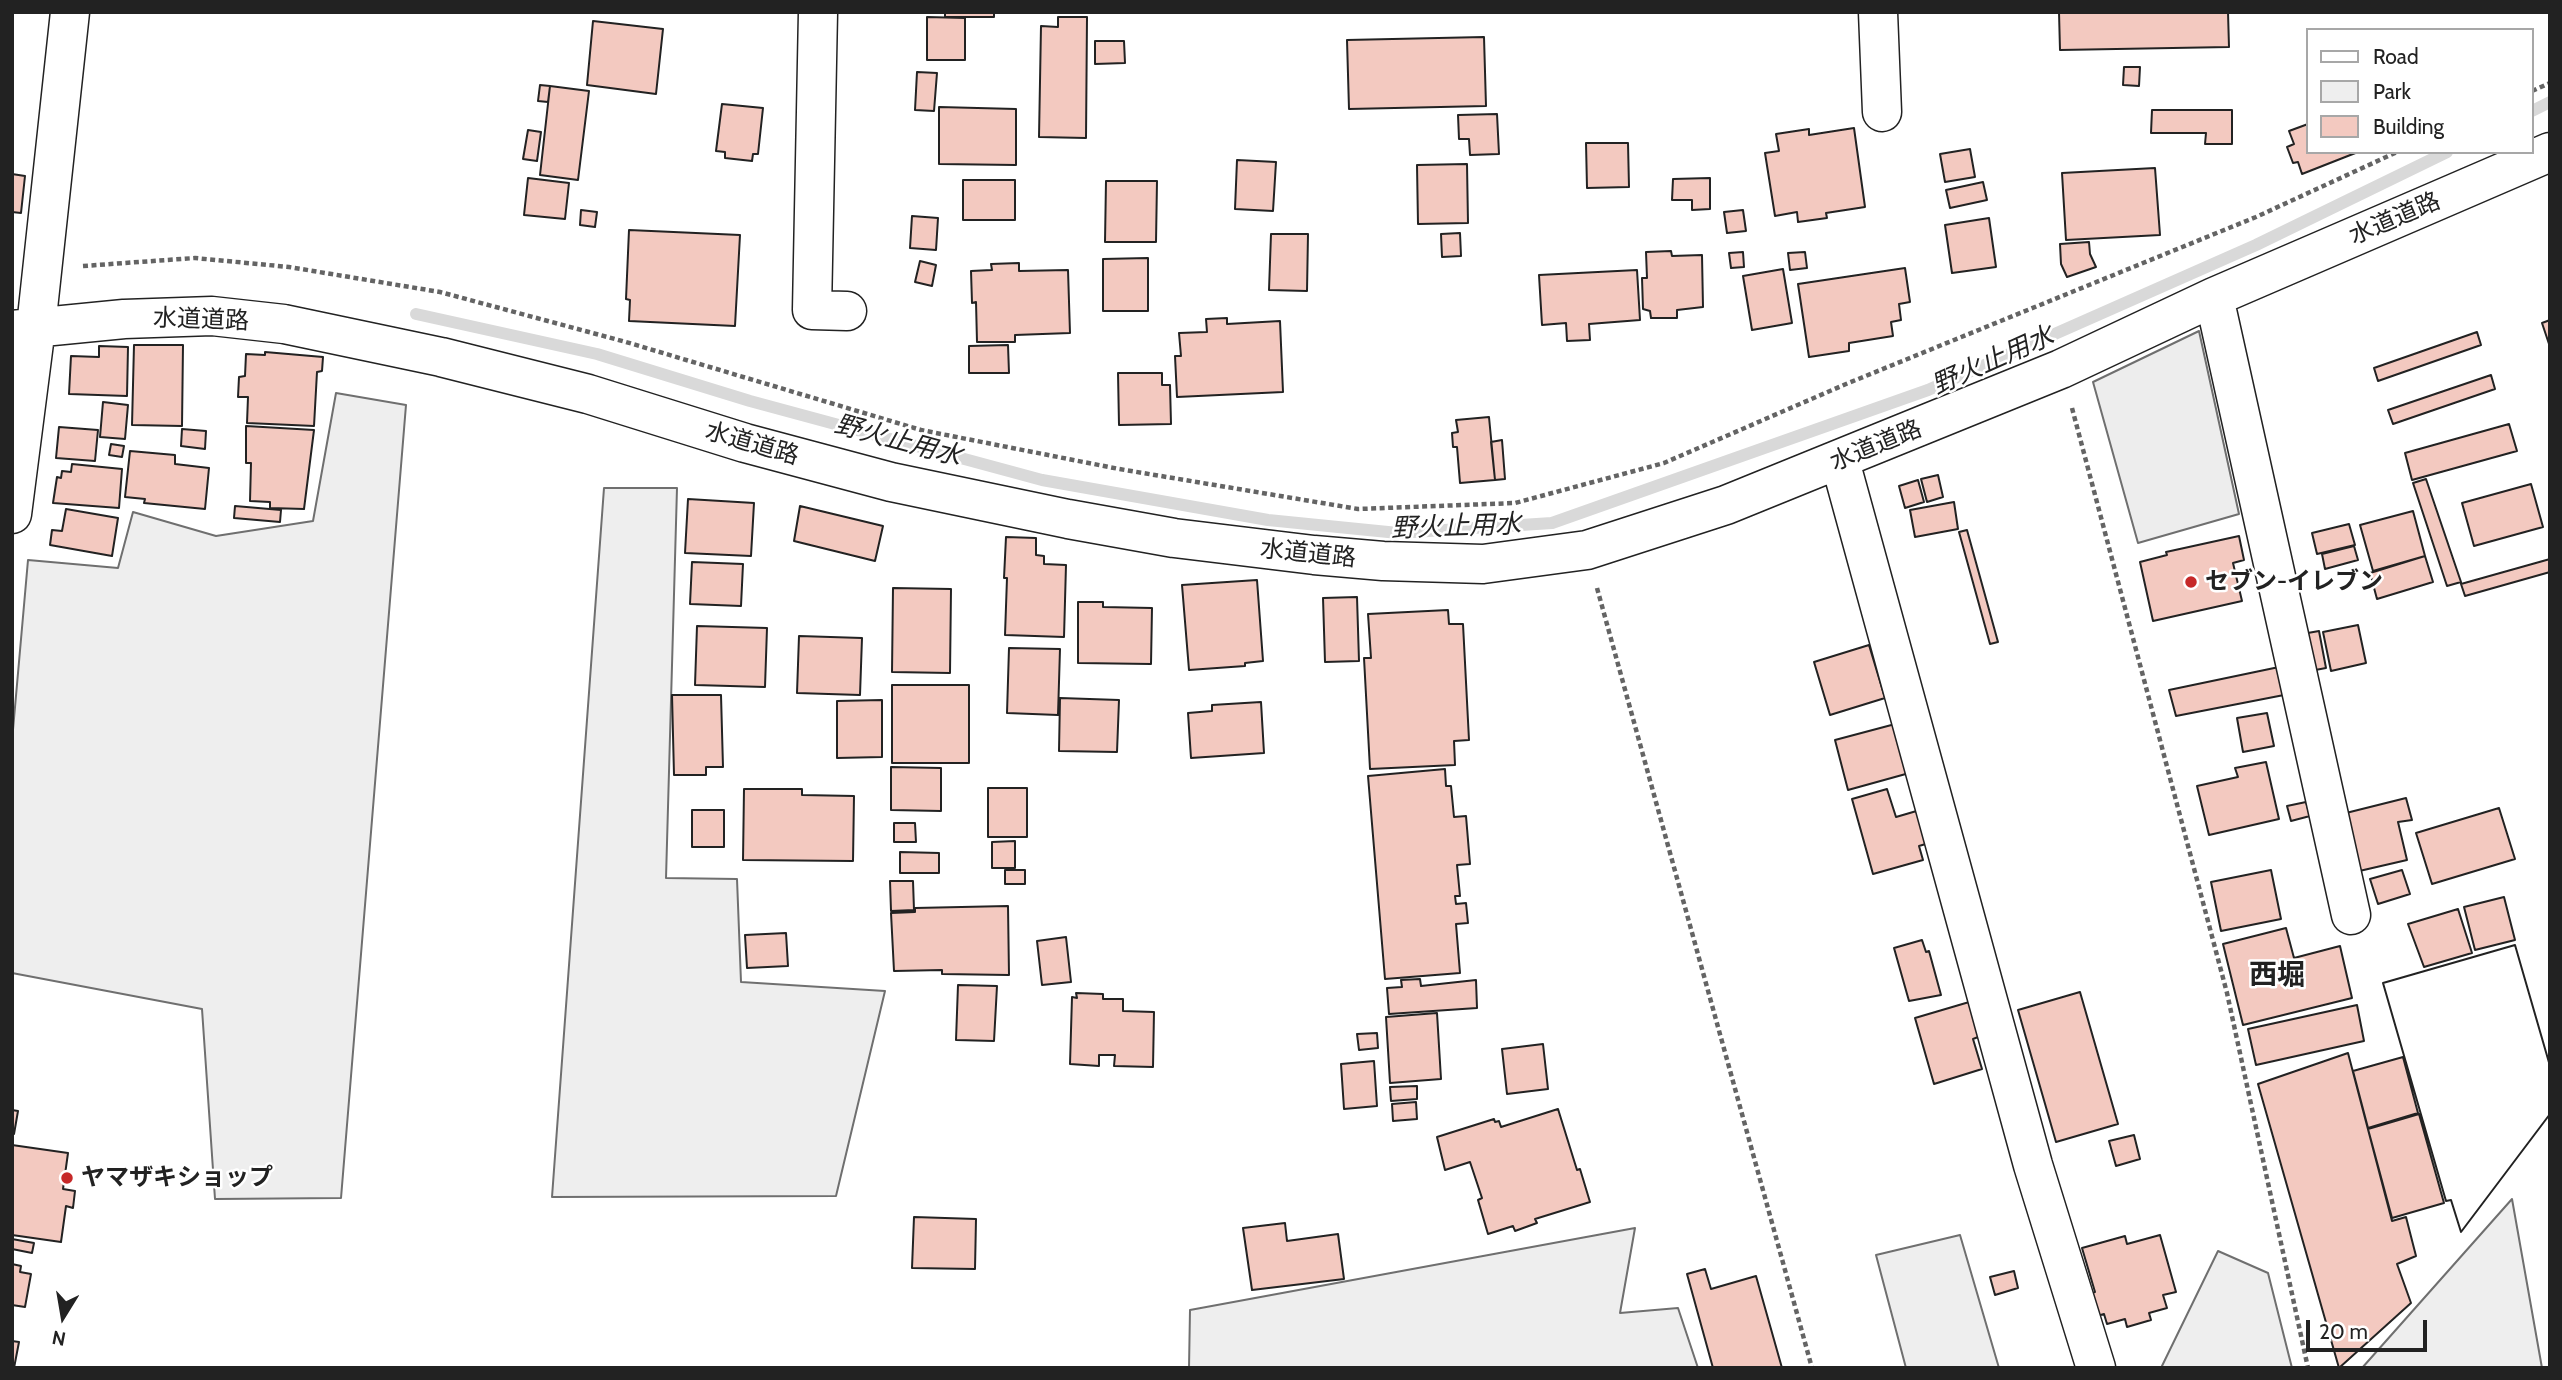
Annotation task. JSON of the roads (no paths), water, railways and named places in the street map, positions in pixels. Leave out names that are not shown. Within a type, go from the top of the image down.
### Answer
[{"type":"street","points":[[12,514],[24,328],[41,269],[70,12]]},
{"type":"street","points":[[818,12],[812,310],[847,311]]},
{"type":"street","points":[[1878,12],[1882,112]]},
{"type":"street","name":"水道道路","points":[[24,328],[124,318],[212,316],[284,324],[441,357],[589,394],[745,443],[891,482],[1174,538],[1383,561],[1483,564],[1587,550],[1726,505],[1840,461],[2062,369],[2214,297],[2550,152]]},
{"type":"street","points":[[2214,297],[2351,915]]},
{"type":"street","points":[[1840,461],[2033,1165],[2096,1368]]},
{"type":"waterway","name":"野火止用水","points":[[2534,110],[2550,102]]},
{"type":"waterway","name":"野火止用水","points":[[416,314],[597,354],[750,401],[1042,480],[1268,520],[1398,533],[1552,523],[1928,390],[2256,245],[2443,154]]},
{"type":"place","name":"セブン-イレブン","points":[[2191,582]]},
{"type":"place","name":"ヤマザキショップ","points":[[67,1178]]},
{"type":"district","name":"西堀","points":[[2277,976]]}]
